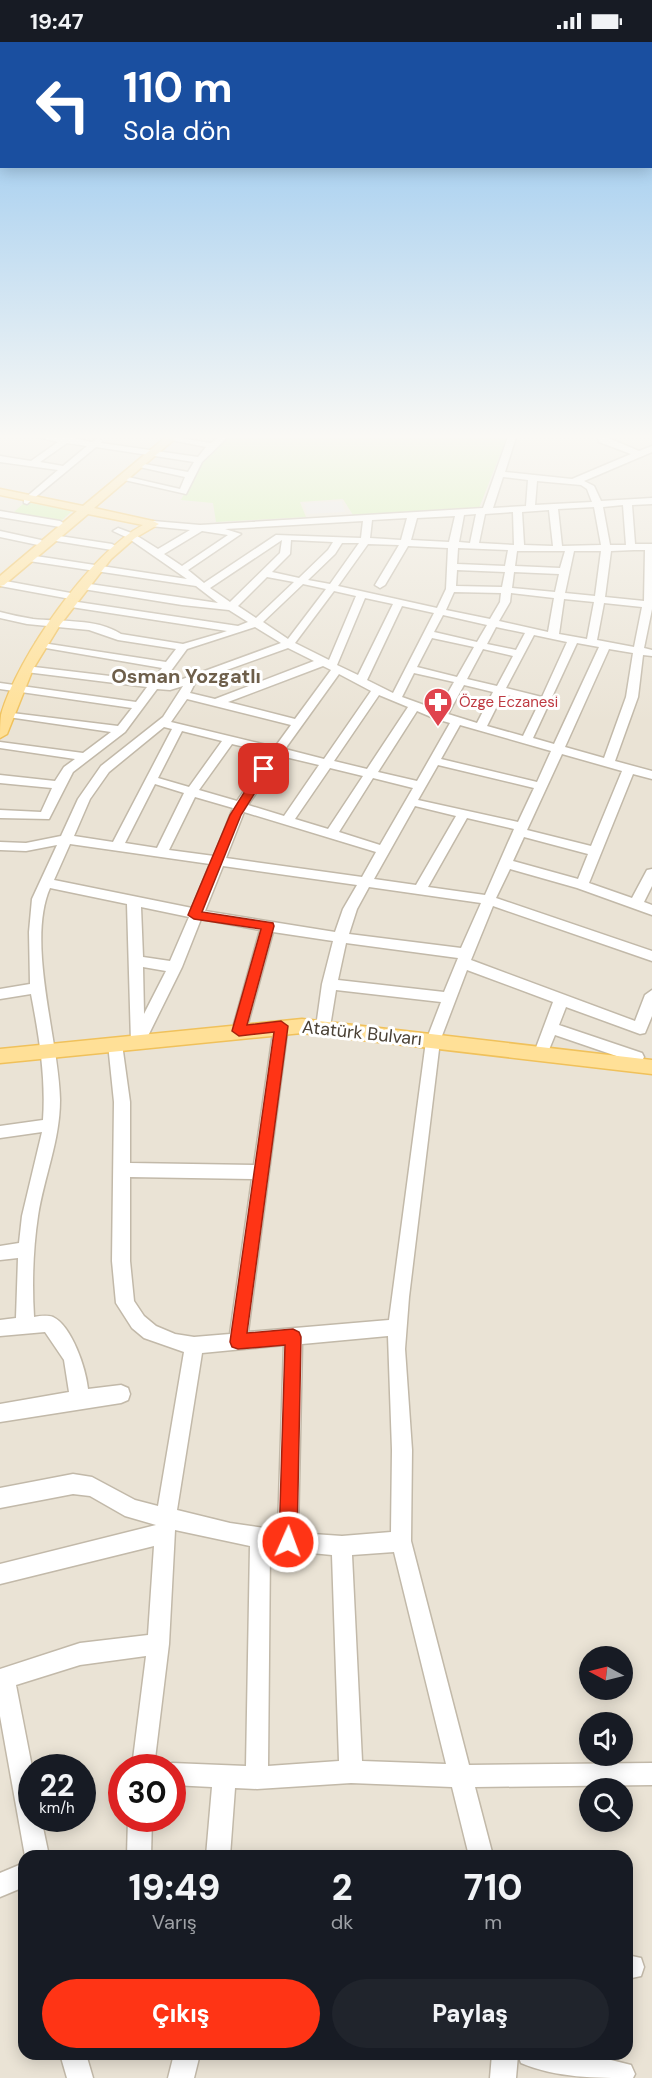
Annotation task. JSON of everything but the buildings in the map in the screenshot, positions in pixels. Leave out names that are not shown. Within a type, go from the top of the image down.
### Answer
[{"type":"main road","points":[[0,574],[38,542],[56,532]]},
{"type":"main road","points":[[0,583],[57,532]]},
{"type":"main road","points":[[112,532],[116,535],[131,536],[138,532]]},
{"type":"main road","points":[[0,734],[26,669],[40,644],[98,567],[116,535],[126,532]]},
{"type":"main road","name":"Atatürk Bulvarı","points":[[0,1056],[50,1056],[323,1027],[432,1046],[652,1078]]},
{"type":"main road","name":"Atatürk Bulvarı","points":[[116,1049],[138,1042],[239,1031],[281,1032],[316,1038],[634,1060],[652,1067]]},
{"type":"main road","name":"Atatürk Bulvarı","points":[[0,1068],[50,1056]]},
{"type":"street","points":[[73,532],[131,536],[182,570],[231,607],[289,644],[360,682],[414,707],[457,722],[652,775]]},
{"type":"street","points":[[157,554],[193,532]]},
{"type":"street","points":[[224,532],[474,547],[651,548],[648,622],[638,652],[632,697],[608,763]]},
{"type":"street","points":[[26,669],[170,687],[289,644],[361,550],[366,532]]},
{"type":"street","points":[[380,585],[405,543],[408,532]]},
{"type":"street","points":[[396,699],[451,589],[456,532]]},
{"type":"street","points":[[474,547],[478,532]]},
{"type":"street","points":[[441,717],[506,602],[509,568],[516,548],[516,532]]},
{"type":"street","points":[[556,532],[558,549]]},
{"type":"street","points":[[591,644],[598,598],[604,578],[606,548],[603,532]]},
{"type":"street","points":[[630,532],[632,548]]},
{"type":"street","points":[[0,534],[38,542]]},
{"type":"street","points":[[182,570],[236,534]]},
{"type":"street","points":[[231,607],[285,555],[283,537]]},
{"type":"street","points":[[29,558],[98,567],[200,585],[283,537]]},
{"type":"street","points":[[2,618],[29,622],[55,622],[110,631],[118,637],[128,639],[183,647],[256,623],[332,552],[339,540]]},
{"type":"street","points":[[553,636],[570,549]]},
{"type":"street","points":[[452,567],[564,571]]},
{"type":"street","points":[[264,573],[591,644],[652,653]]},
{"type":"street","points":[[0,583],[243,629]]},
{"type":"street","points":[[451,589],[507,590],[598,598],[650,597]]},
{"type":"street","points":[[138,1042],[175,967],[194,915],[240,807],[298,723],[330,666],[362,594]]},
{"type":"street","points":[[77,596],[231,607]]},
{"type":"street","points":[[360,682],[399,603]]},
{"type":"street","points":[[480,728],[531,631]]},
{"type":"street","points":[[427,634],[519,654]]},
{"type":"street","points":[[526,741],[573,640]]},
{"type":"street","points":[[40,644],[168,666]]},
{"type":"street","points":[[479,1850],[401,1541],[402,1450],[396,1349],[414,1172],[432,1046],[476,928],[604,646]]},
{"type":"street","points":[[0,814],[45,816],[58,785],[68,770],[121,730],[183,647]]},
{"type":"street","points":[[216,703],[330,666]]},
{"type":"street","points":[[411,669],[546,701]]},
{"type":"street","points":[[25,1325],[30,1216],[49,1141],[52,1101],[50,1056],[37,988],[36,932],[39,898],[84,799],[105,769],[162,723],[184,695],[192,679]]},
{"type":"street","points":[[636,680],[652,681]]},
{"type":"street","points":[[0,686],[140,706]]},
{"type":"street","points":[[286,821],[377,690]]},
{"type":"street","points":[[184,695],[298,723]]},
{"type":"street","points":[[331,834],[414,707]]},
{"type":"street","points":[[8,714],[121,730]]},
{"type":"street","points":[[323,1027],[339,938],[350,909],[457,722]]},
{"type":"street","points":[[162,723],[420,786]]},
{"type":"street","points":[[117,846],[179,726]]},
{"type":"street","points":[[161,852],[191,792],[230,738]]},
{"type":"street","points":[[0,745],[84,757]]},
{"type":"street","points":[[435,761],[539,786]]},
{"type":"street","points":[[582,885],[629,769]]},
{"type":"street","points":[[0,779],[58,785]]},
{"type":"street","points":[[153,780],[384,850]]},
{"type":"street","points":[[412,802],[595,851]]},
{"type":"street","points":[[420,890],[463,814]]},
{"type":"street","points":[[0,846],[26,847],[66,839],[489,900],[652,956]]},
{"type":"street","points":[[505,863],[582,885],[652,910]]},
{"type":"street","points":[[636,904],[652,873]]},
{"type":"street","points":[[45,883],[194,915],[465,959],[561,1001],[640,1029]]},
{"type":"street","points":[[134,901],[138,1042]]},
{"type":"street","points":[[239,1031],[268,926]]},
{"type":"street","points":[[135,961],[175,967]]},
{"type":"street","points":[[329,984],[450,998]]},
{"type":"street","points":[[0,994],[37,988]]},
{"type":"street","points":[[551,1028],[634,1060],[640,1029],[652,995]]},
{"type":"street","points":[[541,1053],[561,1001]]},
{"type":"street","points":[[238,1342],[281,1032]]},
{"type":"street","points":[[116,1049],[122,1102],[121,1261],[125,1303],[138,1322],[150,1332],[175,1342],[194,1345],[398,1328]]},
{"type":"street","points":[[0,1132],[50,1125]]},
{"type":"street","points":[[121,1170],[260,1172]]},
{"type":"street","points":[[0,1253],[27,1250]]},
{"type":"street","points":[[0,1328],[50,1324],[72,1353],[78,1367],[79,1399]]},
{"type":"street","points":[[288,1542],[293,1337]]},
{"type":"street","points":[[145,1754],[158,1644],[165,1526],[194,1345]]},
{"type":"street","points":[[0,1413],[121,1394]]},
{"type":"street","points":[[0,1498],[73,1484],[92,1487],[165,1526]]},
{"type":"street","points":[[0,1574],[165,1526],[219,1531],[288,1542],[342,1546],[401,1541]]},
{"type":"street","points":[[257,1779],[260,1538]]},
{"type":"street","points":[[342,1546],[351,1772]]},
{"type":"street","points":[[36,1850],[2,1679],[80,1654],[158,1644]]},
{"type":"street","points":[[186,1775],[257,1779],[351,1772],[460,1776],[652,1774]]},
{"type":"street","points":[[218,1850],[224,1778]]},
{"type":"street","points":[[139,1850],[140,1832]]},
{"type":"street","points":[[0,1885],[18,1878]]},
{"type":"street","points":[[75,2060],[80,2078]]},
{"type":"street","points":[[181,2078],[186,2060]]},
{"type":"street","points":[[502,2078],[504,2060]]},
{"type":"street","points":[[558,2060],[622,2074]]},
{"type":"shaded area","points":[[0,532],[652,532],[652,2078],[0,2078]]},
{"type":"place","name":"Özge Eczanesi","points":[[438,728]]},
{"type":"district","name":"Osman Yozgatlı","points":[[186,676]]},
{"type":"route","points":[[264,769],[236,815],[194,915],[268,926],[239,1031],[281,1026],[238,1342],[293,1337],[288,1542]]}]
